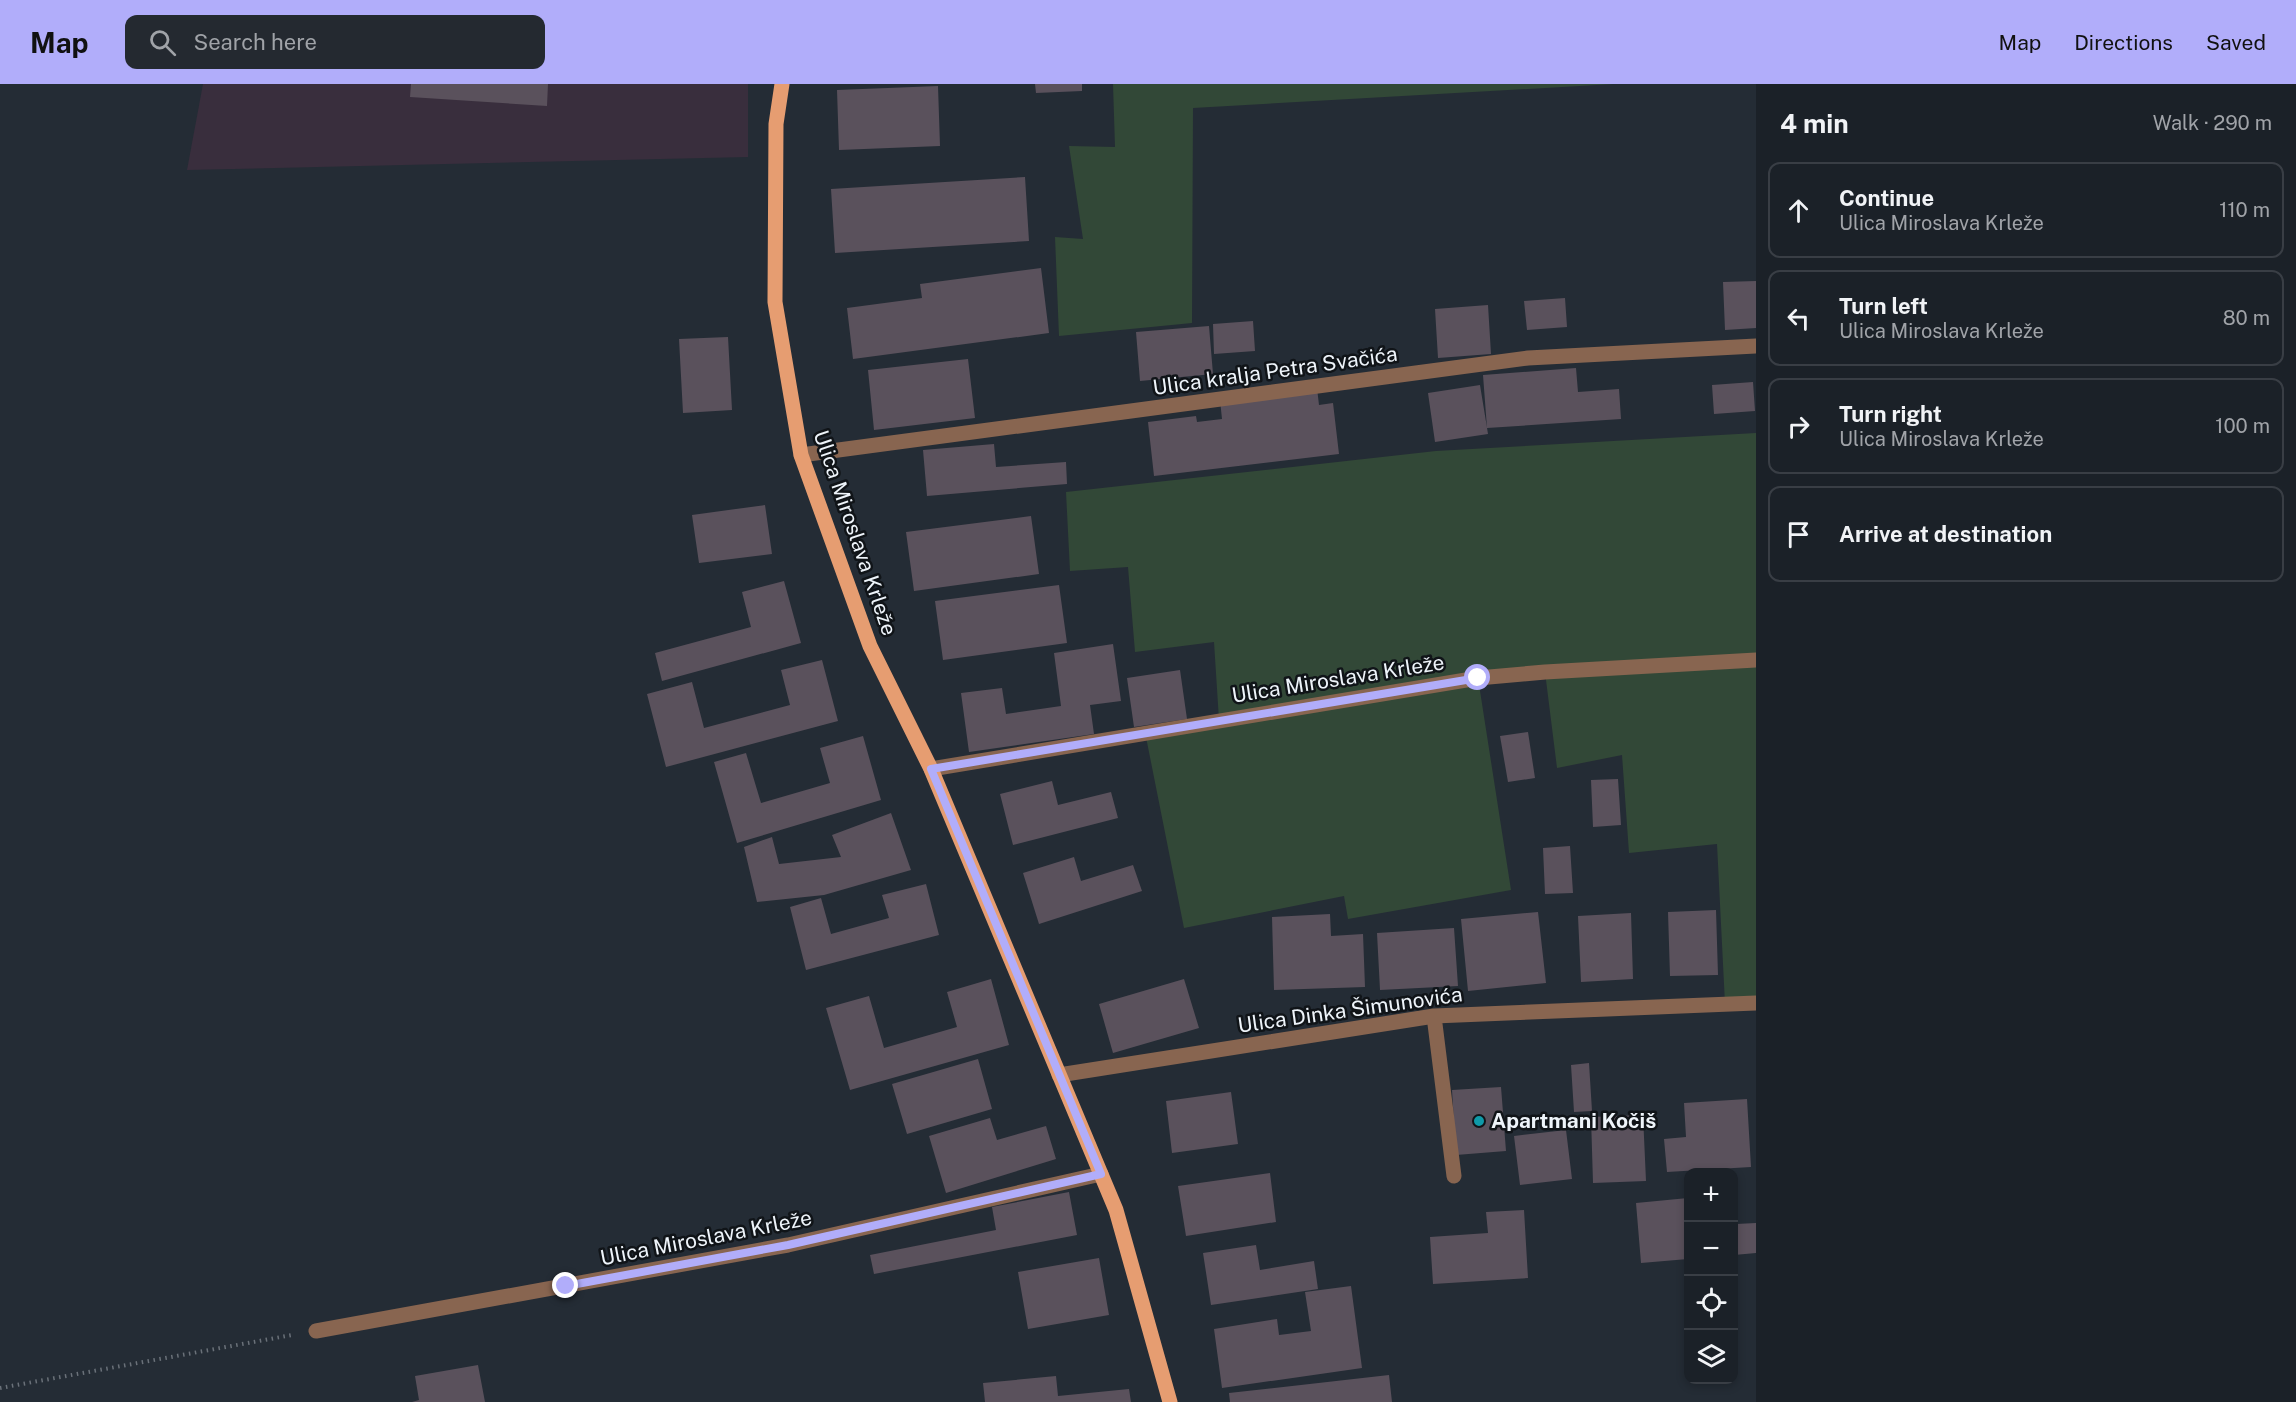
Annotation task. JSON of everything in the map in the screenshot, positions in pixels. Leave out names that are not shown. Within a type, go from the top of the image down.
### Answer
[{"type":"main road","name":"Ulica Miroslava Krleže","points":[[782,84],[776,124],[774,302],[801,455],[870,646],[931,769],[1116,1210],[1170,1402]]},
{"type":"street","name":"Ulica kralja Petra Svačića","points":[[801,455],[1528,358],[1756,346]]},
{"type":"street","name":"Ulica Miroslava Krleže","points":[[931,769],[1467,680],[1545,672],[1756,660]]},
{"type":"street","name":"Ulica Dinka Šimunovića","points":[[1059,1075],[1434,1016],[1756,1003]]},
{"type":"street","points":[[1434,1016],[1454,1176]]},
{"type":"street","name":"Ulica Miroslava Krleže","points":[[316,1331],[788,1245],[1101,1174]]},
{"type":"path","points":[[0,1388],[316,1331]]},
{"type":"shaded area","points":[[203,84],[748,84],[748,157],[187,170]]},
{"type":"green space","points":[[1113,84],[1614,84],[1193,108],[1192,323],[1059,336],[1055,237],[1083,239],[1069,146],[1115,147]]},
{"type":"green space","points":[[1756,433],[1756,1003],[1725,1004],[1717,844],[1629,853],[1622,755],[1557,768],[1545,672],[1478,678],[1511,890],[1348,919],[1344,896],[1184,928],[1145,732],[1219,720],[1214,642],[1135,652],[1128,567],[1070,571],[1066,492],[1436,451]]},
{"type":"building","points":[[411,84],[548,84],[547,106],[410,97]]},
{"type":"building","points":[[1035,84],[1082,84],[1082,91],[1036,93]]},
{"type":"building","points":[[938,86],[940,146],[839,150],[837,90]]},
{"type":"building","points":[[1025,177],[1029,241],[835,253],[831,189]]},
{"type":"building","points":[[1041,268],[1049,333],[853,359],[847,308],[922,298],[920,284]]},
{"type":"building","points":[[1756,281],[1756,328],[1725,330],[1723,282]]},
{"type":"building","points":[[1565,298],[1567,327],[1527,330],[1524,301]]},
{"type":"building","points":[[1488,305],[1491,354],[1438,358],[1435,309]]},
{"type":"building","points":[[1253,321],[1255,351],[1214,354],[1213,324]]},
{"type":"building","points":[[1209,326],[1213,374],[1140,381],[1136,332]]},
{"type":"building","points":[[728,337],[732,410],[683,413],[679,339]]},
{"type":"building","points":[[968,359],[975,418],[874,430],[868,370]]},
{"type":"building","points":[[1576,368],[1578,392],[1619,389],[1621,419],[1487,428],[1483,375]]},
{"type":"building","points":[[1753,382],[1755,411],[1714,414],[1712,385]]},
{"type":"building","points":[[1480,385],[1488,434],[1435,442],[1428,393]]},
{"type":"building","points":[[1317,388],[1319,405],[1333,403],[1339,454],[1154,476],[1148,422],[1196,416],[1197,422],[1222,419],[1220,400]]},
{"type":"building","points":[[994,444],[996,467],[1066,462],[1067,484],[927,496],[923,450]]},
{"type":"building","points":[[765,505],[772,554],[699,563],[692,515]]},
{"type":"building","points":[[1031,516],[1039,574],[914,591],[906,532]]},
{"type":"building","points":[[784,581],[801,643],[662,681],[655,653],[751,627],[742,592]]},
{"type":"building","points":[[1059,585],[1067,643],[943,660],[935,601]]},
{"type":"building","points":[[1113,644],[1121,701],[1090,705],[1094,734],[969,752],[961,693],[1002,688],[1006,714],[1061,706],[1054,653]]},
{"type":"building","points":[[822,660],[838,721],[666,767],[647,694],[692,682],[704,728],[790,705],[781,670]]},
{"type":"building","points":[[1180,670],[1187,719],[1134,727],[1127,678]]},
{"type":"building","points":[[1528,732],[1535,778],[1508,782],[1500,736]]},
{"type":"building","points":[[863,736],[881,800],[737,843],[714,762],[746,753],[761,803],[830,783],[820,748]]},
{"type":"building","points":[[1618,779],[1621,825],[1593,827],[1591,780]]},
{"type":"building","points":[[1052,781],[1058,805],[1111,792],[1118,818],[1013,845],[1000,794]]},
{"type":"building","points":[[891,813],[911,870],[824,895],[757,902],[744,847],[772,837],[779,864],[841,857],[832,835]]},
{"type":"building","points":[[1570,846],[1573,893],[1545,894],[1543,848]]},
{"type":"building","points":[[1074,857],[1081,881],[1133,865],[1142,891],[1039,924],[1023,873]]},
{"type":"building","points":[[926,884],[939,935],[806,970],[790,907],[821,898],[831,934],[889,918],[882,895]]},
{"type":"building","points":[[1716,910],[1718,975],[1670,976],[1668,912]]},
{"type":"building","points":[[1538,912],[1546,983],[1468,991],[1461,919]]},
{"type":"building","points":[[1631,913],[1633,979],[1581,982],[1578,916]]},
{"type":"building","points":[[1330,914],[1331,936],[1363,934],[1365,987],[1274,990],[1272,917]]},
{"type":"building","points":[[1454,928],[1458,986],[1380,990],[1377,933]]},
{"type":"building","points":[[991,979],[1009,1045],[850,1090],[826,1008],[869,996],[884,1048],[957,1027],[947,992]]},
{"type":"building","points":[[1184,979],[1199,1028],[1113,1053],[1099,1004]]},
{"type":"building","points":[[978,1059],[992,1109],[907,1134],[892,1084]]},
{"type":"building","points":[[1589,1063],[1592,1111],[1574,1112],[1571,1065]]},
{"type":"building","name":"Apartmani Kočiš","points":[[1501,1087],[1506,1151],[1456,1155],[1452,1090]]},
{"type":"building","points":[[1231,1092],[1238,1144],[1172,1153],[1166,1101]]},
{"type":"building","points":[[1747,1099],[1751,1167],[1684,1168],[1684,1171],[1667,1172],[1664,1139],[1686,1137],[1684,1103]]},
{"type":"building","points":[[1643,1115],[1646,1181],[1593,1183],[1591,1117]]},
{"type":"building","points":[[990,1118],[997,1140],[1046,1126],[1056,1159],[946,1193],[929,1136]]},
{"type":"building","points":[[1566,1130],[1572,1179],[1520,1185],[1514,1136]]},
{"type":"building","points":[[1270,1173],[1276,1222],[1186,1236],[1178,1186]]},
{"type":"building","points":[[1069,1192],[1077,1235],[874,1274],[870,1255],[996,1230],[992,1207]]},
{"type":"building","points":[[1684,1198],[1684,1259],[1641,1263],[1636,1203]]},
{"type":"building","points":[[1524,1210],[1528,1278],[1433,1284],[1430,1237],[1488,1233],[1486,1212]]},
{"type":"building","points":[[1756,1223],[1756,1253],[1738,1255],[1738,1224]]},
{"type":"building","points":[[1256,1245],[1260,1270],[1314,1261],[1318,1289],[1211,1305],[1203,1253]]},
{"type":"building","points":[[1099,1258],[1109,1315],[1028,1329],[1018,1272]]},
{"type":"building","points":[[1351,1286],[1362,1368],[1222,1388],[1214,1329],[1277,1319],[1279,1335],[1311,1331],[1305,1292]]},
{"type":"building","points":[[478,1365],[485,1402],[412,1402],[419,1400],[415,1376]]},
{"type":"building","points":[[1389,1375],[1392,1402],[1230,1402],[1229,1393]]},
{"type":"building","points":[[1056,1376],[1058,1396],[1129,1389],[1131,1402],[985,1402],[983,1383]]},
{"type":"place","name":"Apartmani Kočiš","points":[[1479,1121]]},
{"type":"route","points":[[566,1286],[788,1245],[1101,1174],[931,769],[1478,678]]}]
